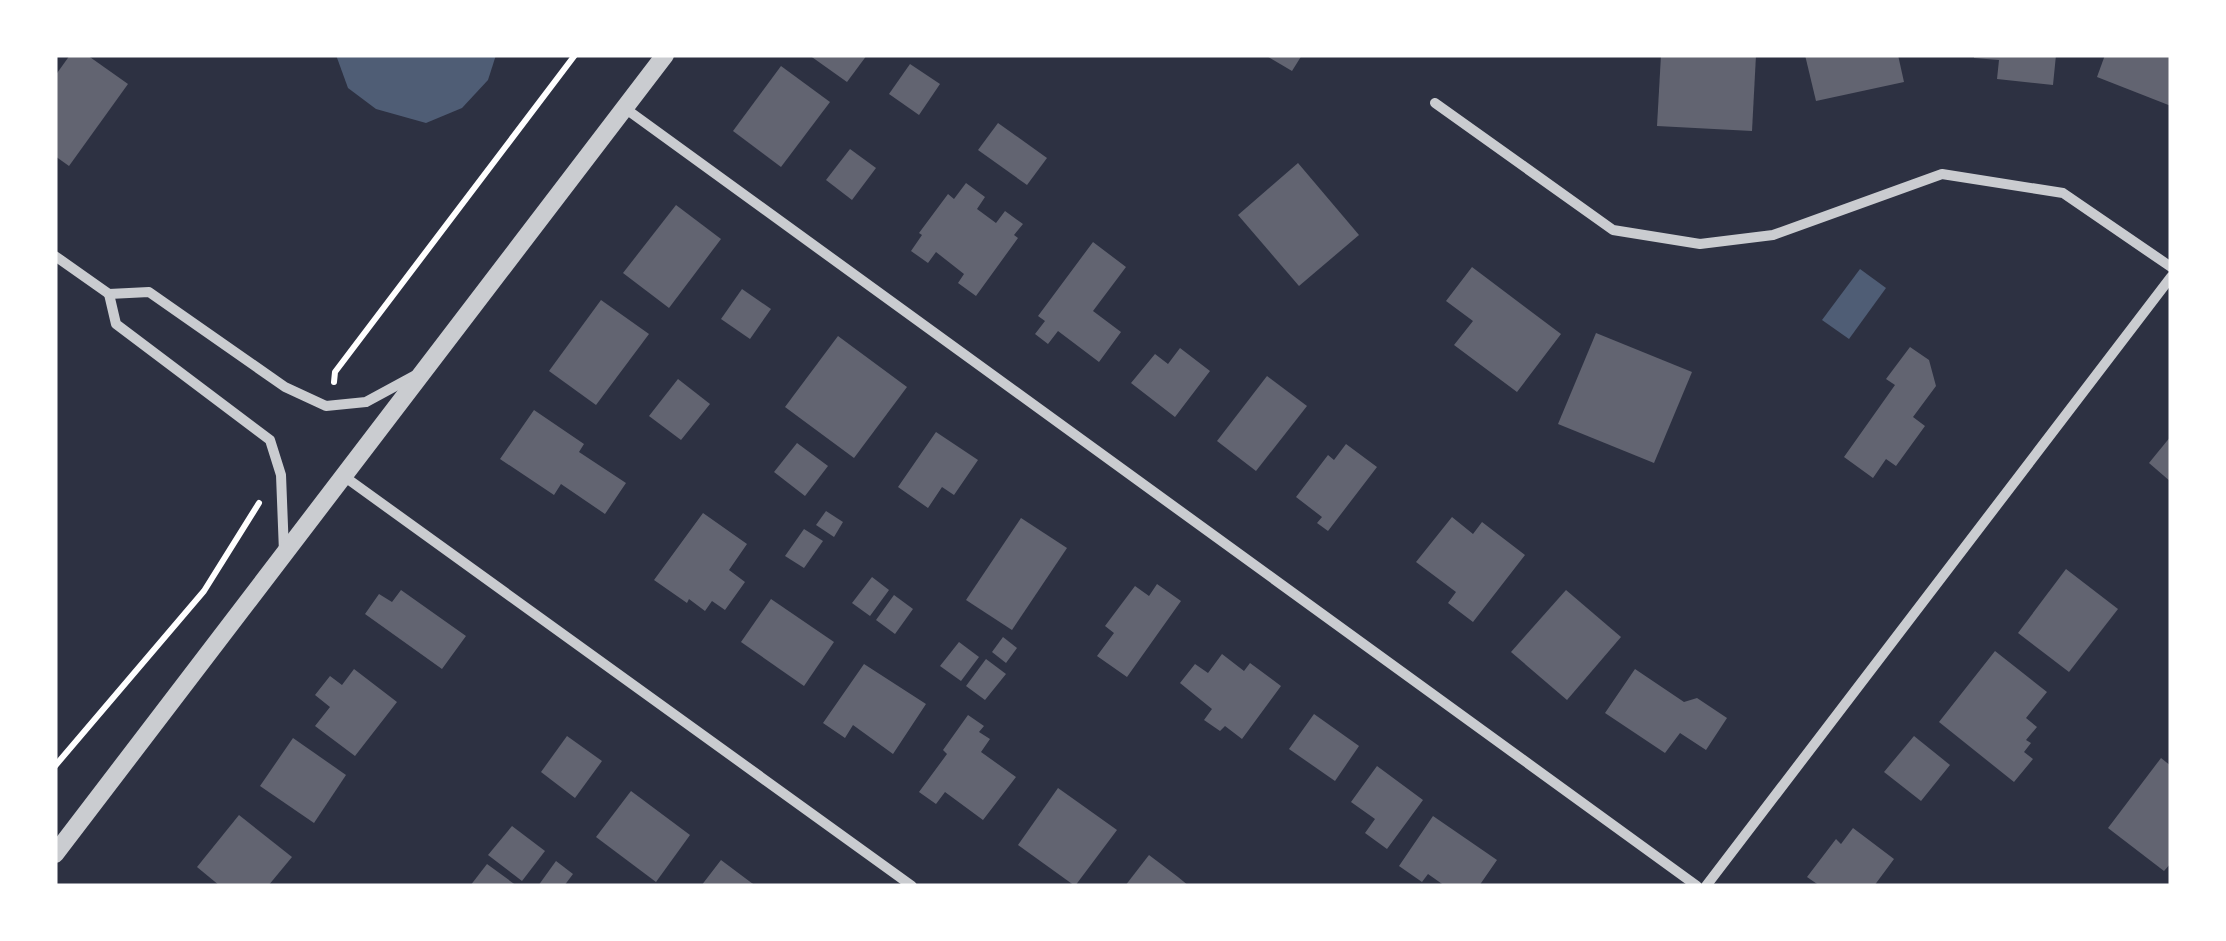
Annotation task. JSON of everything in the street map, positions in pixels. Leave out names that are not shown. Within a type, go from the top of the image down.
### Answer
[{"type":"street","points":[[55,854],[666,55]]},
{"type":"street","points":[[1435,103],[1613,230],[1700,244],[1774,235],[1942,174],[2062,193],[2171,267]]},
{"type":"street","points":[[626,110],[1697,886]]},
{"type":"street","points":[[55,256],[109,294],[149,292],[285,387],[326,406],[366,402],[428,368]]},
{"type":"street","points":[[1706,886],[2171,277]]},
{"type":"street","points":[[109,294],[116,324],[270,440],[280,475],[284,552]]},
{"type":"street","points":[[344,477],[912,886]]},
{"type":"path","points":[[334,382],[335,372],[575,55]]},
{"type":"path","points":[[55,766],[204,591],[268,489]]},
{"type":"water","points":[[336,55],[496,55],[488,80],[462,108],[426,123],[376,109],[348,88]]},
{"type":"water","points":[[1860,269],[1886,288],[1849,339],[1822,320]]},
{"type":"building","points":[[70,55],[87,55],[128,84],[69,166],[55,156],[55,76]]},
{"type":"building","points":[[809,55],[867,55],[847,82]]},
{"type":"building","points":[[1265,55],[1302,55],[1292,71]]},
{"type":"building","points":[[1661,55],[1756,55],[1752,131],[1657,126]]},
{"type":"building","points":[[1805,55],[1898,55],[1904,82],[1816,101]]},
{"type":"building","points":[[1974,55],[2056,55],[2053,85],[1997,79],[1999,60]]},
{"type":"building","points":[[2105,55],[2171,55],[2171,106],[2097,77]]},
{"type":"building","points":[[910,64],[940,84],[919,115],[889,94]]},
{"type":"building","points":[[781,66],[830,102],[781,167],[733,131]]},
{"type":"building","points":[[998,123],[1047,158],[1027,185],[978,150]]},
{"type":"building","points":[[850,149],[876,168],[852,200],[826,180]]},
{"type":"building","points":[[1298,163],[1359,235],[1299,286],[1238,215]]},
{"type":"building","points":[[966,183],[985,197],[977,209],[996,223],[1005,211],[1023,224],[1014,235],[1018,238],[976,296],[958,283],[964,274],[936,252],[928,263],[911,251],[922,235],[919,233],[948,194],[954,199]]},
{"type":"building","points":[[676,205],[721,239],[669,308],[623,273]]},
{"type":"building","points":[[1093,242],[1126,267],[1093,311],[1121,332],[1099,362],[1058,331],[1048,344],[1035,334],[1045,321],[1038,316]]},
{"type":"building","points":[[1472,267],[1561,334],[1517,392],[1454,345],[1473,321],[1446,301]]},
{"type":"building","points":[[742,289],[771,309],[750,339],[721,319]]},
{"type":"building","points":[[601,300],[649,334],[596,405],[549,371]]},
{"type":"building","points":[[1596,333],[1692,372],[1654,463],[1558,424]]},
{"type":"building","points":[[838,336],[907,387],[854,458],[785,407]]},
{"type":"building","points":[[1910,347],[1929,360],[1936,386],[1913,417],[1925,426],[1896,466],[1886,459],[1873,478],[1844,457],[1895,385],[1886,379]]},
{"type":"building","points":[[1180,348],[1210,371],[1175,417],[1131,383],[1155,354],[1168,364]]},
{"type":"building","points":[[1267,376],[1307,406],[1256,471],[1217,441]]},
{"type":"building","points":[[678,379],[710,404],[681,440],[649,416]]},
{"type":"building","points":[[534,410],[584,444],[579,452],[626,483],[605,514],[561,484],[554,495],[500,459]]},
{"type":"building","points":[[936,432],[978,460],[954,495],[942,487],[928,508],[898,487]]},
{"type":"building","points":[[2171,436],[2171,482],[2149,463]]},
{"type":"building","points":[[797,443],[828,466],[805,496],[774,472]]},
{"type":"building","points":[[1346,444],[1377,467],[1328,531],[1317,523],[1322,517],[1296,497],[1328,455],[1334,460]]},
{"type":"building","points":[[826,511],[843,522],[834,537],[816,525]]},
{"type":"building","points":[[703,513],[747,544],[729,570],[745,582],[725,610],[712,601],[705,611],[654,580]]},
{"type":"building","points":[[1452,517],[1473,534],[1482,522],[1525,555],[1473,622],[1448,603],[1456,592],[1416,562]]},
{"type":"building","points":[[1021,518],[1067,548],[1012,630],[966,600]]},
{"type":"building","points":[[804,529],[823,541],[804,568],[785,556]]},
{"type":"building","points":[[2066,569],[2118,609],[2069,672],[2018,633]]},
{"type":"building","points":[[872,577],[889,590],[870,616],[852,603]]},
{"type":"building","points":[[1157,584],[1181,601],[1127,677],[1097,656],[1114,633],[1105,626],[1135,586],[1149,596]]},
{"type":"building","points":[[401,590],[466,636],[442,669],[365,614],[379,594],[392,602]]},
{"type":"building","points":[[1566,590],[1621,637],[1567,700],[1511,652]]},
{"type":"building","points":[[894,595],[913,609],[895,634],[876,620]]},
{"type":"building","points":[[771,599],[834,642],[804,686],[741,642]]},
{"type":"building","points":[[1003,637],[1017,648],[1006,663],[992,652]]},
{"type":"building","points":[[959,642],[979,657],[961,681],[940,666]]},
{"type":"building","points":[[1995,651],[2047,692],[2026,718],[2037,727],[2026,740],[2031,743],[2024,752],[2033,759],[2014,782],[1939,722]]},
{"type":"building","points":[[1222,654],[1244,671],[1250,663],[1281,686],[1242,739],[1225,726],[1220,731],[1204,720],[1212,709],[1180,683],[1195,664],[1208,673]]},
{"type":"building","points":[[986,659],[1006,674],[985,700],[966,686]]},
{"type":"building","points":[[864,664],[926,704],[893,754],[853,725],[845,738],[823,723]]},
{"type":"building","points":[[354,669],[397,702],[355,756],[315,726],[330,707],[315,695],[330,676],[342,685]]},
{"type":"building","points":[[1635,669],[1684,702],[1697,698],[1727,718],[1706,750],[1680,733],[1665,753],[1605,713]]},
{"type":"building","points":[[1314,714],[1359,746],[1335,781],[1289,749]]},
{"type":"building","points":[[968,715],[984,726],[979,732],[990,739],[981,752],[1016,777],[983,820],[945,792],[936,804],[919,792],[947,754],[943,750]]},
{"type":"building","points":[[567,736],[602,761],[575,798],[541,772]]},
{"type":"building","points":[[1914,736],[1950,765],[1921,801],[1884,772]]},
{"type":"building","points":[[293,738],[346,775],[314,823],[260,786]]},
{"type":"building","points":[[2161,758],[2171,766],[2171,863],[2164,871],[2108,828]]},
{"type":"building","points":[[1377,766],[1423,800],[1387,849],[1365,833],[1375,819],[1351,802]]},
{"type":"building","points":[[1058,788],[1117,830],[1075,886],[1018,845]]},
{"type":"building","points":[[631,791],[690,835],[656,882],[596,837]]},
{"type":"building","points":[[239,815],[292,857],[268,886],[220,886],[197,867]]},
{"type":"building","points":[[1433,816],[1497,860],[1479,886],[1445,886],[1428,874],[1422,882],[1399,866]]},
{"type":"building","points":[[512,826],[545,851],[522,881],[488,855]]},
{"type":"building","points":[[1853,828],[1894,859],[1874,886],[1820,886],[1807,877],[1836,839],[1841,844]]},
{"type":"building","points":[[1149,855],[1178,877],[1189,886],[1125,886]]},
{"type":"building","points":[[721,860],[749,881],[756,886],[701,886]]},
{"type":"building","points":[[556,861],[573,874],[564,886],[538,886]]},
{"type":"building","points":[[487,864],[517,886],[470,886]]}]
